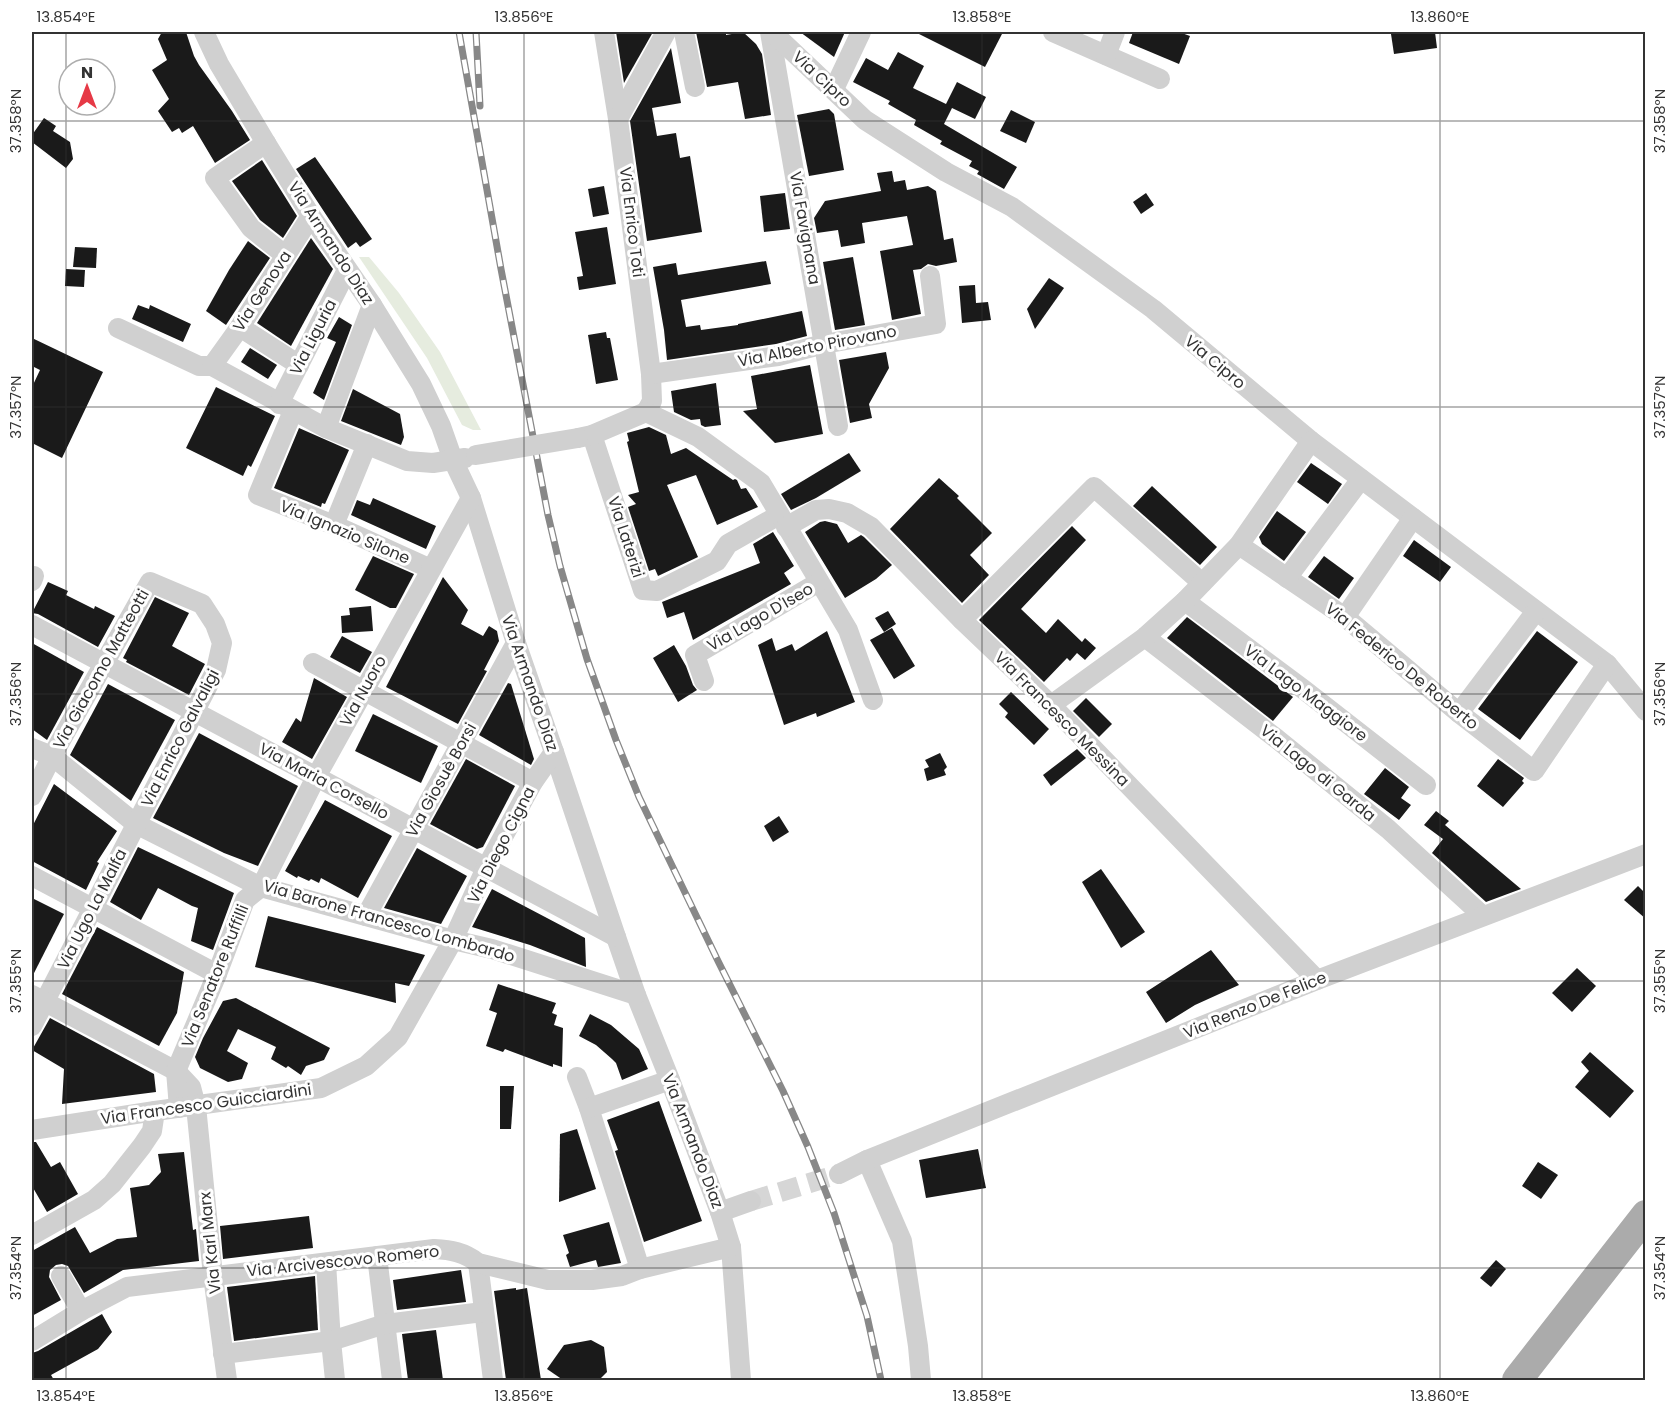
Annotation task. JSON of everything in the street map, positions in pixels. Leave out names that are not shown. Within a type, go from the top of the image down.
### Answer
[{"type":"main road","points":[[1517,1380],[1646,1215]]},
{"type":"street","name":"Via Armando Diaz","points":[[204,32],[219,64],[311,216],[372,305],[421,384],[471,498],[516,644],[636,995],[720,1212],[731,1247],[741,1380]]},
{"type":"street","name":"Via Enrico Toti","points":[[604,32],[618,119],[651,374],[652,401],[646,412]]},
{"type":"street","points":[[618,119],[666,32]]},
{"type":"street","points":[[684,32],[695,87]]},
{"type":"street","name":"Via Cipro","points":[[771,32],[865,120],[946,172],[1012,207],[1153,309],[1311,441],[1607,664],[1646,711]]},
{"type":"street","name":"Via Favignana","points":[[771,32],[838,426]]},
{"type":"street","points":[[834,89],[861,32]]},
{"type":"street","points":[[1053,32],[1160,79]]},
{"type":"street","points":[[1106,55],[1114,32]]},
{"type":"street","points":[[266,143],[215,178],[251,228],[285,255]]},
{"type":"street","name":"Via Genova","points":[[212,366],[240,327],[311,216]]},
{"type":"street","name":"Via Liguria","points":[[258,495],[299,365],[347,270]]},
{"type":"street","name":"Via Alberto Pirovano","points":[[651,374],[778,356],[824,344],[936,324],[930,276]]},
{"type":"street","points":[[326,428],[372,305]]},
{"type":"street","points":[[240,327],[299,365]]},
{"type":"street","points":[[118,328],[199,366],[212,366],[326,428],[406,461],[433,463],[585,437],[646,412],[698,437],[761,483],[848,630],[873,700]]},
{"type":"street","name":"Via Laterizi","points":[[585,437],[643,590],[657,591],[717,561],[728,544],[782,521]]},
{"type":"street","points":[[1051,705],[1145,638],[1185,601],[1239,544],[1311,441]]},
{"type":"street","points":[[334,525],[367,444]]},
{"type":"street","points":[[1287,578],[1360,479]]},
{"type":"street","points":[[962,620],[1094,488],[1202,583]]},
{"type":"street","name":"Via Ignazio Silone","points":[[258,495],[334,525],[431,569]]},
{"type":"street","name":"Via Nuoro","points":[[261,887],[316,777],[471,498]]},
{"type":"street","name":"Via Francesco Messina","points":[[782,521],[816,510],[829,509],[847,513],[871,527],[962,620],[1051,705],[1317,980]]},
{"type":"street","points":[[1345,617],[1413,518]]},
{"type":"street","name":"Via Federico De Roberto","points":[[1239,544],[1345,617],[1459,713],[1534,771],[1607,664]]},
{"type":"street","name":"Via Giacomo Matteotti","points":[[32,796],[52,756],[150,582]]},
{"type":"street","name":"Via Enrico Galvaligi","points":[[136,824],[216,670],[222,643],[215,624],[202,604],[150,582]]},
{"type":"street","name":"Via Lago D'Iseo","points":[[704,681],[694,655],[819,582]]},
{"type":"street","name":"Via Lago Maggiore","points":[[1185,601],[1426,785]]},
{"type":"street","points":[[1459,713],[1536,611]]},
{"type":"street","name":"Via Maria Corsello","points":[[32,625],[616,937]]},
{"type":"street","name":"Via Lago di Garda","points":[[1145,638],[1277,739],[1388,829],[1484,916]]},
{"type":"street","name":"Via Giosuè Borsi","points":[[366,916],[516,644]]},
{"type":"street","points":[[313,663],[533,782]]},
{"type":"street","name":"Via Barone Francesco Lombardo","points":[[32,748],[52,756],[136,824],[261,887],[492,949],[636,995]]},
{"type":"street","name":"Via Diego Cigna","points":[[453,940],[486,868],[533,782],[554,752]]},
{"type":"street","name":"Via Ugo La Malfa","points":[[32,1026],[38,998],[92,908],[136,824]]},
{"type":"street","name":"Via Renzo De Felice","points":[[839,1174],[867,1160],[1317,980],[1646,854]]},
{"type":"street","points":[[32,876],[218,974]]},
{"type":"street","name":"Via Senatore Ruffilli","points":[[176,1071],[218,974],[245,900],[261,887]]},
{"type":"street","name":"Via Francesco Guicciardini","points":[[32,1130],[321,1088],[366,1066],[398,1037],[453,940]]},
{"type":"street","points":[[38,998],[176,1071]]},
{"type":"street","name":"Via Karl Marx","points":[[176,1071],[191,1087],[188,1107],[227,1380]]},
{"type":"street","points":[[577,1077],[589,1107],[640,1269]]},
{"type":"street","points":[[589,1107],[670,1080]]},
{"type":"street","points":[[33,1230],[94,1200],[112,1184],[152,1131],[155,1111]]},
{"type":"street","points":[[867,1160],[902,1241],[921,1380]]},
{"type":"street","points":[[720,1212],[751,1201]]},
{"type":"street","name":"Via Arcivescovo Romero","points":[[32,1341],[81,1311],[128,1287],[434,1250],[460,1252],[470,1256],[477,1263],[548,1280],[592,1280],[622,1276],[640,1269],[731,1247]]},
{"type":"street","points":[[378,1256],[392,1380]]},
{"type":"street","points":[[326,1263],[335,1380]]},
{"type":"street","points":[[477,1263],[493,1380]]},
{"type":"street","points":[[61,1276],[81,1311]]},
{"type":"street","points":[[223,1354],[331,1341],[385,1324],[483,1312]]},
{"type":"shaded area","points":[[359,257],[369,257],[399,293],[440,352],[481,430],[473,430],[462,425],[427,358]]},
{"type":"building","points":[[162,32],[186,32],[199,65],[250,140],[215,163],[193,126],[182,133],[179,128],[172,132],[158,111],[169,99],[152,70],[167,60],[158,39]]},
{"type":"building","points":[[616,32],[653,32],[624,83]]},
{"type":"building","points":[[696,32],[726,32],[726,35],[743,32],[756,44],[762,54],[771,115],[745,119],[738,82],[707,87]]},
{"type":"building","points":[[800,32],[845,32],[834,57]]},
{"type":"building","points":[[915,32],[1003,32],[985,67]]},
{"type":"building","points":[[1133,32],[1179,32],[1190,36],[1179,64],[1129,43]]},
{"type":"building","points":[[1435,32],[1437,48],[1394,54],[1391,34]]},
{"type":"building","points":[[671,48],[681,103],[652,108],[657,136],[676,133],[680,158],[690,156],[702,232],[647,241],[630,121]]},
{"type":"building","points":[[898,52],[924,66],[913,88],[946,104],[957,82],[986,97],[975,119],[952,108],[944,124],[1017,167],[1004,189],[977,174],[979,171],[969,166],[972,161],[940,144],[942,141],[914,125],[916,120],[888,104],[890,101],[853,82],[866,58],[888,70]]},
{"type":"building","points":[[829,109],[834,114],[844,170],[809,176],[797,115]]},
{"type":"building","points":[[1011,110],[1035,122],[1026,143],[1000,131]]},
{"type":"building","points":[[44,118],[56,126],[53,131],[70,142],[73,159],[66,168],[32,142],[32,135]]},
{"type":"building","points":[[315,157],[372,239],[360,247],[356,242],[348,248],[296,169]]},
{"type":"building","points":[[262,160],[297,216],[283,238],[260,220],[232,181]]},
{"type":"building","points":[[892,171],[894,182],[905,180],[907,190],[928,186],[936,191],[944,240],[953,238],[957,262],[936,266],[928,264],[921,269],[913,270],[921,314],[892,320],[880,251],[913,245],[907,216],[862,223],[865,243],[841,247],[838,230],[817,233],[814,218],[825,201],[881,191],[877,173]]},
{"type":"building","points":[[604,186],[609,214],[593,217],[588,189]]},
{"type":"building","points":[[785,193],[790,229],[764,232],[760,196]]},
{"type":"building","points":[[1146,193],[1154,205],[1141,214],[1133,202]]},
{"type":"building","points":[[607,227],[616,284],[579,290],[577,277],[583,276],[575,232]]},
{"type":"building","points":[[311,238],[333,269],[291,346],[257,323]]},
{"type":"building","points":[[248,241],[270,258],[226,325],[206,311]]},
{"type":"building","points":[[75,247],[97,248],[96,268],[73,267]]},
{"type":"building","points":[[853,257],[865,325],[835,330],[823,262]]},
{"type":"building","points":[[766,261],[771,284],[681,300],[686,327],[700,325],[701,330],[738,325],[802,311],[807,336],[776,344],[667,360],[653,267],[676,263],[678,275]]},
{"type":"building","points":[[66,269],[85,270],[84,287],[65,286]]},
{"type":"building","points":[[1049,278],[1064,288],[1035,329],[1027,309]]},
{"type":"building","points":[[975,285],[976,303],[988,302],[991,320],[962,323],[959,286]]},
{"type":"building","points":[[138,305],[149,309],[150,305],[191,324],[183,342],[132,319]]},
{"type":"building","points":[[339,317],[352,325],[324,400],[313,393],[336,342],[327,338]]},
{"type":"building","points":[[606,332],[607,338],[610,338],[618,380],[596,384],[588,335]]},
{"type":"building","points":[[32,338],[103,372],[62,458],[32,443],[32,387],[40,370],[32,366]]},
{"type":"building","points":[[250,348],[277,365],[268,379],[241,362]]},
{"type":"building","points":[[886,352],[889,368],[869,404],[872,418],[850,423],[839,360]]},
{"type":"building","points":[[810,365],[823,434],[775,443],[743,411],[757,409],[751,376]]},
{"type":"building","points":[[716,383],[721,425],[705,427],[701,425],[700,419],[691,420],[674,412],[671,391]]},
{"type":"building","points":[[216,387],[275,416],[251,467],[248,465],[243,476],[186,448]]},
{"type":"building","points":[[353,389],[400,414],[404,437],[401,445],[341,421]]},
{"type":"building","points":[[649,427],[666,435],[671,454],[686,448],[733,480],[737,480],[741,489],[746,488],[758,507],[717,525],[696,475],[667,485],[698,557],[658,576],[655,569],[649,571],[628,507],[636,504],[628,495],[639,492],[627,433]]},
{"type":"building","points":[[299,428],[349,450],[325,504],[322,503],[321,507],[274,488]]},
{"type":"building","points":[[849,453],[861,471],[791,510],[781,494]]},
{"type":"building","points":[[1311,463],[1342,484],[1328,504],[1297,482]]},
{"type":"building","points":[[939,478],[959,496],[957,498],[992,533],[970,555],[989,575],[962,603],[890,529]]},
{"type":"building","points":[[1152,486],[1217,547],[1200,565],[1133,506]]},
{"type":"building","points":[[373,498],[436,526],[426,549],[351,515],[357,500],[370,505]]},
{"type":"building","points":[[1277,511],[1306,532],[1284,561],[1262,544],[1259,537]]},
{"type":"building","points":[[825,521],[837,524],[848,543],[861,535],[892,565],[876,579],[845,598],[805,532]]},
{"type":"building","points":[[1072,526],[1086,540],[1021,609],[1046,633],[1058,619],[1082,642],[1085,638],[1096,648],[1085,660],[1077,653],[1070,661],[1067,658],[1044,682],[979,620]]},
{"type":"building","points":[[773,532],[794,566],[784,573],[791,584],[693,640],[684,612],[667,618],[662,602],[760,563],[753,544]]},
{"type":"building","points":[[1414,540],[1451,567],[1440,582],[1403,556]]},
{"type":"building","points":[[373,556],[414,574],[396,608],[390,608],[355,590]]},
{"type":"building","points":[[1324,556],[1354,578],[1339,599],[1308,577]]},
{"type":"building","points":[[443,577],[468,610],[461,624],[483,636],[489,626],[497,631],[499,641],[484,670],[487,671],[458,724],[386,687]]},
{"type":"building","points":[[48,582],[68,591],[66,595],[94,609],[95,606],[115,616],[98,647],[38,614],[32,613]]},
{"type":"building","points":[[155,597],[189,613],[172,646],[205,664],[189,695],[126,662],[127,660],[123,658]]},
{"type":"building","points":[[371,606],[373,631],[342,633],[341,616],[350,615],[349,608]]},
{"type":"building","points":[[888,611],[896,624],[884,632],[875,618]]},
{"type":"building","points":[[1187,617],[1293,697],[1273,721],[1167,638]]},
{"type":"building","points":[[892,628],[915,666],[894,679],[870,640]]},
{"type":"building","points":[[827,631],[855,702],[817,717],[816,713],[784,725],[758,645],[772,638],[776,651],[792,644],[795,651]]},
{"type":"building","points":[[1537,631],[1578,662],[1520,740],[1478,709]]},
{"type":"building","points":[[342,636],[372,652],[360,673],[330,657]]},
{"type":"building","points":[[32,643],[84,672],[47,740],[32,729]]},
{"type":"building","points":[[674,645],[697,690],[678,702],[653,658]]},
{"type":"building","points":[[314,678],[347,697],[312,759],[282,742],[296,718],[301,722]]},
{"type":"building","points":[[508,683],[511,684],[534,759],[531,765],[479,735]]},
{"type":"building","points":[[108,684],[175,720],[131,801],[70,755]]},
{"type":"building","points":[[1011,692],[1049,729],[1034,745],[1005,717],[1008,713],[999,704]]},
{"type":"building","points":[[1086,698],[1112,724],[1099,737],[1073,711]]},
{"type":"building","points":[[373,714],[438,746],[421,783],[355,751]]},
{"type":"building","points":[[199,733],[298,786],[258,866],[224,853],[153,818]]},
{"type":"building","points":[[1077,749],[1086,758],[1051,786],[1043,775]]},
{"type":"building","points":[[940,753],[947,767],[944,770],[946,775],[927,781],[924,769],[929,767],[925,760]]},
{"type":"building","points":[[466,759],[515,786],[483,847],[477,849],[430,824]]},
{"type":"building","points":[[1498,759],[1524,778],[1522,781],[1524,783],[1503,807],[1477,786]]},
{"type":"building","points":[[1385,768],[1409,787],[1401,798],[1411,805],[1399,820],[1364,794]]},
{"type":"building","points":[[54,784],[117,831],[97,862],[99,863],[86,890],[32,861],[32,827]]},
{"type":"building","points":[[325,800],[392,836],[358,898],[321,878],[319,883],[298,876],[297,878],[285,871]]},
{"type":"building","points":[[1436,811],[1449,821],[1445,825],[1521,889],[1486,902],[1432,853],[1443,839],[1424,825]]},
{"type":"building","points":[[779,816],[789,832],[773,842],[764,826]]},
{"type":"building","points":[[138,847],[234,893],[213,950],[191,941],[198,908],[158,888],[141,920],[110,902]]},
{"type":"building","points":[[417,848],[467,876],[441,924],[384,908]]},
{"type":"building","points":[[1101,869],[1145,932],[1121,948],[1082,882]]},
{"type":"building","points":[[1638,886],[1646,894],[1646,919],[1624,900]]},
{"type":"building","points":[[492,889],[585,938],[586,967],[530,945],[472,927]]},
{"type":"building","points":[[32,898],[64,914],[32,977]]},
{"type":"building","points":[[268,916],[425,955],[409,986],[395,983],[396,1003],[255,967]]},
{"type":"building","points":[[97,927],[184,972],[177,1013],[159,1046],[62,994]]},
{"type":"building","points":[[1211,950],[1239,985],[1195,1005],[1166,1023],[1146,992]]},
{"type":"building","points":[[1577,968],[1596,986],[1572,1012],[1552,993]]},
{"type":"building","points":[[498,984],[556,1003],[552,1013],[557,1015],[554,1025],[563,1028],[562,1067],[553,1064],[553,1067],[505,1049],[503,1052],[486,1046],[497,1013],[489,1010]]},
{"type":"building","points":[[236,998],[330,1048],[324,1060],[306,1066],[301,1075],[288,1066],[286,1068],[271,1059],[276,1047],[238,1029],[227,1051],[248,1063],[242,1079],[228,1082],[200,1068],[195,1057],[203,1038],[223,1001]]},
{"type":"building","points":[[590,1014],[611,1025],[639,1049],[648,1069],[622,1080],[616,1063],[596,1045],[579,1036]]},
{"type":"building","points":[[50,1018],[154,1074],[156,1092],[62,1104],[64,1069],[32,1050]]},
{"type":"building","points":[[1590,1052],[1634,1091],[1610,1118],[1575,1087],[1589,1071],[1581,1062]]},
{"type":"building","points":[[500,1086],[514,1086],[511,1129],[500,1129]]},
{"type":"building","points":[[659,1101],[702,1221],[644,1242],[615,1151],[618,1150],[607,1120]]},
{"type":"building","points":[[577,1129],[596,1189],[559,1202],[560,1134]]},
{"type":"building","points":[[32,1142],[36,1142],[51,1167],[60,1162],[78,1194],[47,1212],[32,1186]]},
{"type":"building","points":[[978,1149],[986,1188],[926,1198],[919,1160]]},
{"type":"building","points":[[184,1152],[199,1261],[123,1270],[84,1293],[68,1266],[56,1265],[50,1270],[49,1277],[61,1300],[32,1316],[32,1251],[75,1227],[90,1253],[117,1239],[137,1237],[130,1188],[149,1185],[161,1172],[158,1154]]},
{"type":"building","points":[[1538,1162],[1558,1175],[1541,1199],[1522,1186]]},
{"type":"building","points":[[309,1216],[313,1248],[223,1259],[220,1226]]},
{"type":"building","points":[[609,1222],[621,1263],[598,1267],[596,1260],[570,1267],[566,1255],[569,1253],[563,1235]]},
{"type":"building","points":[[1496,1260],[1506,1269],[1491,1287],[1480,1278]]},
{"type":"building","points":[[461,1270],[466,1302],[397,1310],[393,1280]]},
{"type":"building","points":[[315,1276],[318,1330],[234,1341],[227,1287]]},
{"type":"building","points":[[516,1288],[516,1290],[527,1288],[541,1380],[506,1380],[494,1291]]},
{"type":"building","points":[[102,1314],[112,1332],[98,1349],[51,1375],[54,1380],[32,1380],[32,1353]]},
{"type":"building","points":[[436,1330],[443,1380],[408,1380],[402,1334]]},
{"type":"building","points":[[591,1340],[604,1347],[607,1372],[599,1380],[563,1380],[547,1369],[564,1345]]},
{"type":"tunnel","points":[[751,1201],[839,1174]]},
{"type":"railway","points":[[459,32],[548,515],[587,659],[639,797],[783,1091],[808,1147],[834,1213],[867,1316],[881,1380]]},
{"type":"railway","points":[[476,32],[480,106]]}]
